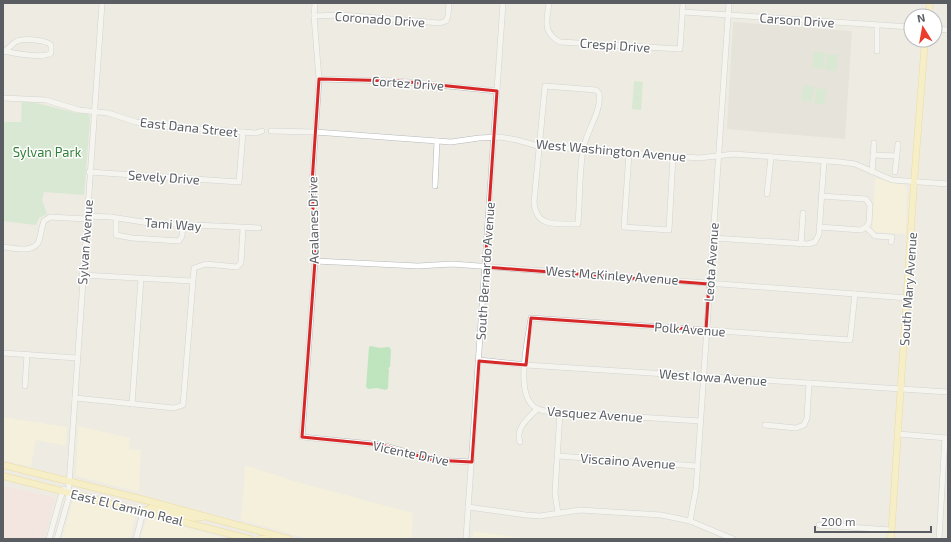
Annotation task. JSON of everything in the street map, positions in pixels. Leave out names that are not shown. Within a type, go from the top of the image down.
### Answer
[{"type":"main road","name":"South Mary Avenue","points":[[891,539],[908,298],[914,182],[925,48]]},
{"type":"main road","name":"East El Camino Real","points":[[3,465],[247,527],[288,539]]},
{"type":"main road","name":"East El Camino Real","points":[[3,476],[250,539]]},
{"type":"main road","points":[[143,512],[148,508],[194,518],[208,517]]},
{"type":"main road","points":[[260,539],[268,539]]},
{"type":"street","name":"Sylvan Avenue","points":[[65,492],[68,481],[75,398],[89,172],[102,3]]},
{"type":"street","name":"Acalanes Drive","points":[[302,437],[316,237],[312,183],[319,79],[314,16],[315,3]]},
{"type":"street","name":"Coronado Drive","points":[[314,16],[341,15],[440,23],[446,22],[449,3]]},
{"type":"street","name":"South Bernardo Avenue","points":[[466,539],[503,3]]},
{"type":"street","name":"Crespi Drive","points":[[549,3],[547,25],[551,37],[560,42],[680,49],[683,12]]},
{"type":"street","points":[[683,3],[683,12]]},
{"type":"street","name":"Leota Avenue","points":[[690,521],[696,489],[729,3]]},
{"type":"street","name":"Carson Drive","points":[[683,12],[903,27]]},
{"type":"street","points":[[877,26],[877,51]]},
{"type":"street","points":[[20,40],[40,40],[49,42],[51,45],[51,52],[49,55],[16,54],[4,51],[20,40]]},
{"type":"street","name":"Cortez Drive","points":[[319,79],[399,81],[497,91]]},
{"type":"street","points":[[545,86],[596,90],[599,94],[598,108],[585,139],[583,150],[578,224],[545,221],[539,219],[536,215],[534,202],[538,146],[545,86]]},
{"type":"street","name":"East Dana Street","points":[[3,98],[46,100],[79,110],[108,113],[136,122],[158,126],[256,133],[262,132]]},
{"type":"street","name":"West Washington Avenue","points":[[271,131],[315,132],[437,141],[463,141],[479,138],[494,138],[517,140],[538,146],[583,150],[699,158],[734,154],[824,161],[855,164],[892,180],[948,184]]},
{"type":"street","name":"Sevely Drive","points":[[89,172],[239,182],[243,132]]},
{"type":"street","points":[[435,186],[437,141]]},
{"type":"street","points":[[872,172],[874,143]]},
{"type":"street","points":[[895,172],[898,144]]},
{"type":"street","points":[[629,153],[624,227],[669,230],[673,156]]},
{"type":"street","points":[[873,155],[896,156]]},
{"type":"street","points":[[767,194],[771,157]]},
{"type":"street","points":[[712,238],[801,244],[815,242],[818,238],[824,161]]},
{"type":"street","points":[[819,229],[861,230],[869,223],[870,205],[866,199],[821,196]]},
{"type":"street","points":[[801,244],[803,213]]},
{"type":"street","name":"Tami Way","points":[[3,247],[28,249],[34,247],[38,242],[44,221],[50,217],[86,217],[149,223],[259,228]]},
{"type":"street","points":[[116,219],[116,235],[118,237],[178,241],[182,236],[182,224]]},
{"type":"street","points":[[866,227],[875,236],[892,237],[891,242]]},
{"type":"street","points":[[75,398],[181,407],[184,404],[194,268],[200,265],[237,268],[241,263],[243,228]]},
{"type":"street","name":"West McKinley Avenue","points":[[315,262],[485,267],[686,280],[709,284],[908,298]]},
{"type":"street","points":[[82,275],[192,281]]},
{"type":"street","points":[[132,404],[141,279]]},
{"type":"street","name":"Polk Avenue","points":[[531,318],[850,340],[855,294]]},
{"type":"street","name":"Vasquez Avenue","points":[[531,318],[524,390],[527,398],[537,409],[560,412],[700,421]]},
{"type":"street","points":[[3,353],[78,358]]},
{"type":"street","points":[[25,386],[27,354]]},
{"type":"street","name":"West Iowa Avenue","points":[[479,360],[526,365],[948,392]]},
{"type":"street","points":[[766,425],[796,428],[804,425],[807,418],[810,383]]},
{"type":"street","points":[[520,442],[518,436],[520,428],[537,409]]},
{"type":"street","points":[[558,512],[555,493],[560,412]]},
{"type":"street","points":[[898,434],[947,438],[939,539]]},
{"type":"street","name":"Vicente Drive","points":[[302,437],[382,445],[433,460],[472,462]]},
{"type":"street","name":"Viscaino Avenue","points":[[558,456],[697,466]]},
{"type":"street","points":[[49,539],[65,492]]},
{"type":"street","points":[[57,539],[68,500],[65,492]]},
{"type":"street","points":[[468,507],[540,516],[558,512],[580,510],[661,515],[690,521],[733,539]]},
{"type":"street","points":[[136,539],[143,512]]},
{"type":"street","points":[[819,525],[892,530]]},
{"type":"highlighted area","points":[[319,79],[399,81],[497,91],[485,267],[709,284],[706,330],[531,318],[526,365],[479,361],[472,462],[433,460],[382,445],[302,437],[315,261],[312,183]]},
{"type":"shaded area","points":[[733,22],[852,31],[845,139],[727,129]]},
{"type":"shaded area","points":[[875,178],[904,185],[907,188],[906,234],[873,232]]},
{"type":"shaded area","points":[[3,417],[67,427],[66,446],[36,440],[31,467],[3,460]]},
{"type":"shaded area","points":[[78,426],[130,438],[129,449],[141,450],[139,492],[76,476]]},
{"type":"shaded area","points":[[245,465],[301,483],[413,513],[412,539],[309,539],[241,520]]},
{"type":"shaded area","points":[[3,486],[53,497],[54,499],[45,539],[3,539]]},
{"type":"shaded area","points":[[73,499],[136,515],[130,539],[62,539]]},
{"type":"shaded area","points":[[147,517],[229,539],[140,539]]},
{"type":"shaded area","points":[[473,531],[526,539],[473,539]]},
{"type":"green space","points":[[814,52],[825,53],[823,69],[812,68]]},
{"type":"green space","points":[[828,54],[838,55],[836,71],[825,69]]},
{"type":"green space","points":[[634,81],[643,82],[641,110],[632,109]]},
{"type":"green space","points":[[804,85],[815,87],[811,102],[801,100]]},
{"type":"green space","points":[[817,88],[827,90],[824,105],[814,103]]},
{"type":"green space","name":"Sylvan Park","points":[[22,101],[89,115],[90,119],[84,195],[44,192],[42,200],[47,214],[39,218],[36,225],[3,221],[3,122],[21,122]]},
{"type":"green space","points":[[369,347],[380,348],[389,347],[391,350],[390,367],[388,368],[388,388],[386,390],[377,388],[368,389],[366,387]]}]
